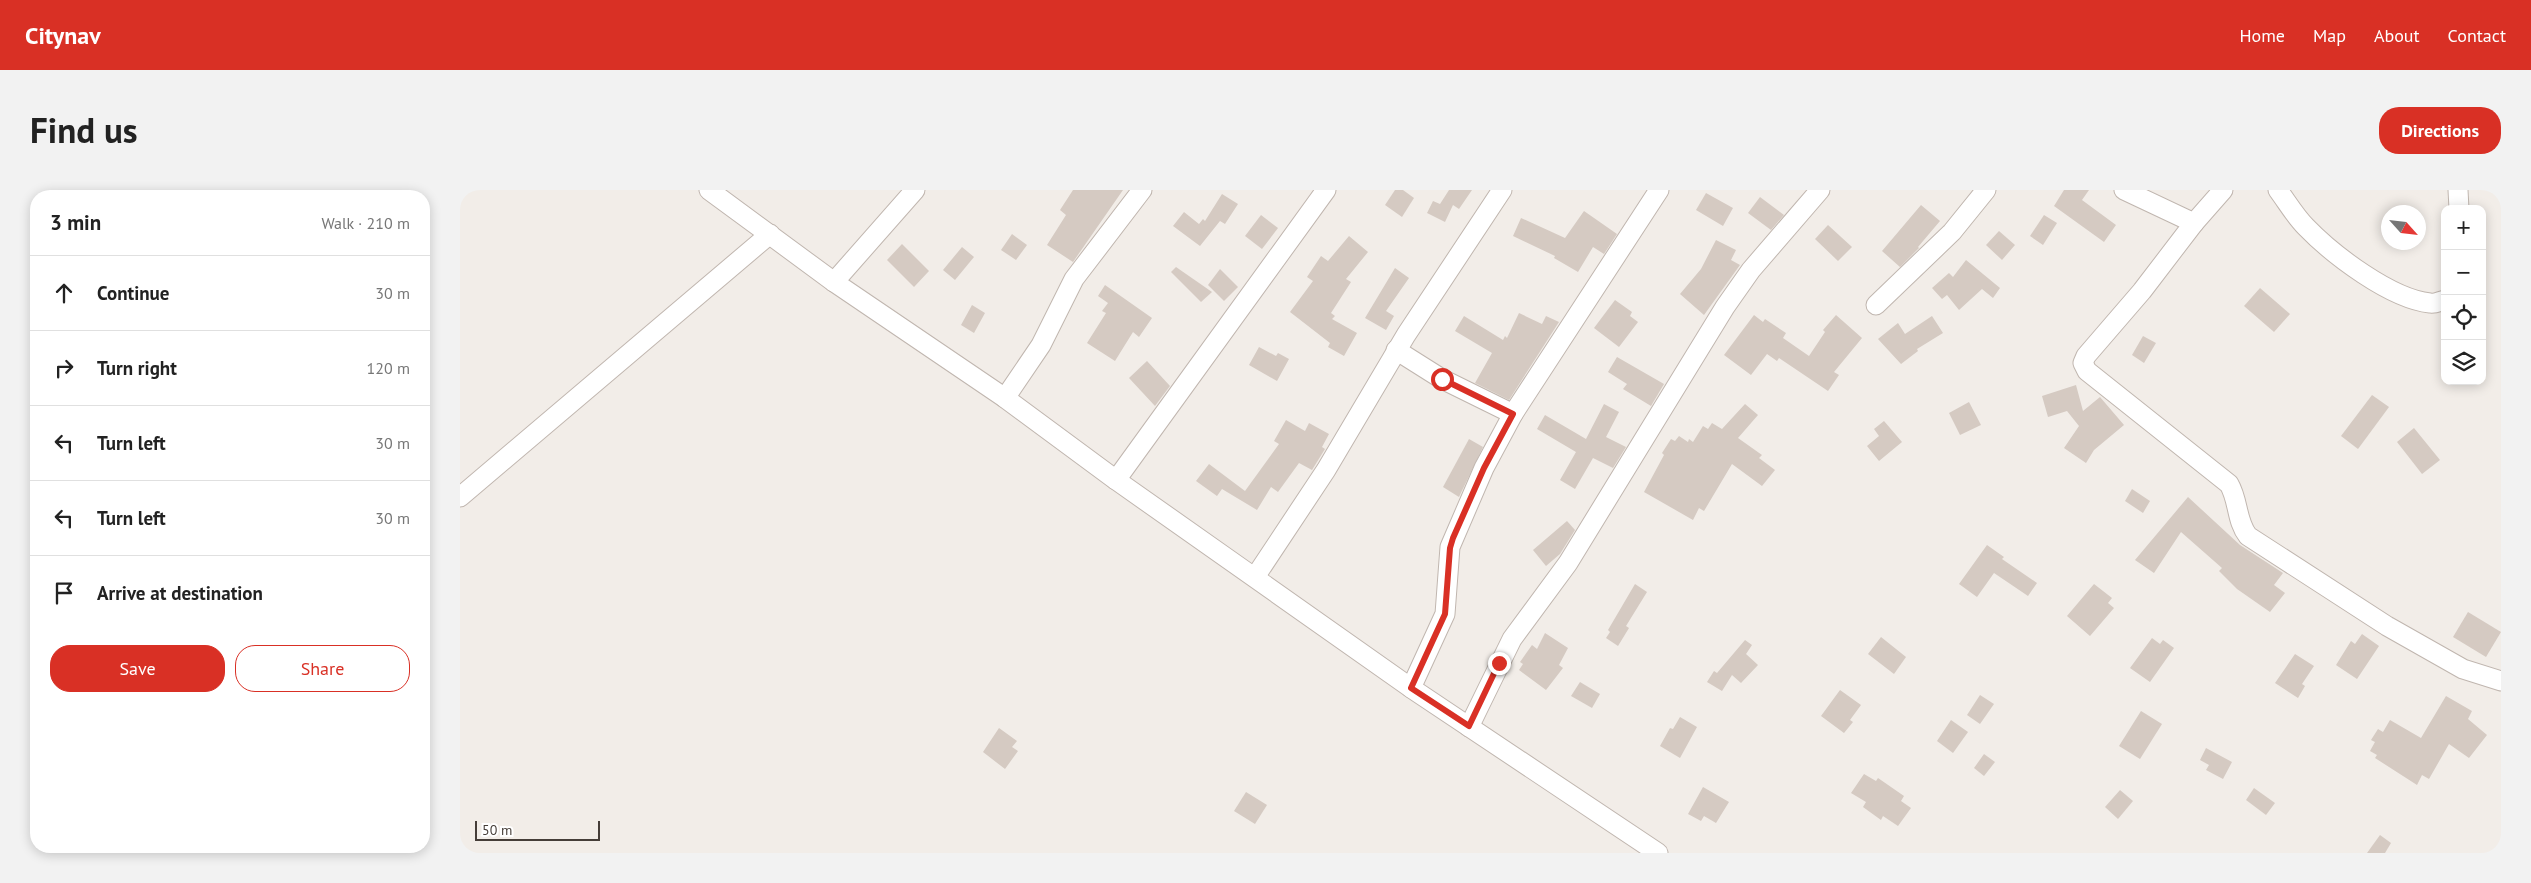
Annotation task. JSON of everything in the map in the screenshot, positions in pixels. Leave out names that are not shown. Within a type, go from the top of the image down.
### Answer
[{"type":"street","points":[[709,190],[834,282],[1005,398],[1116,480],[1411,688],[1658,853]]},
{"type":"street","points":[[834,282],[915,190]]},
{"type":"street","points":[[1005,398],[1041,345],[1074,279],[1142,190]]},
{"type":"street","points":[[1116,480],[1326,190]]},
{"type":"street","points":[[1255,578],[1326,470],[1396,350],[1502,190]]},
{"type":"street","points":[[1411,688],[1445,614],[1450,548],[1484,468],[1513,414],[1659,190]]},
{"type":"street","points":[[1469,726],[1512,639],[1573,555],[1725,307],[1751,270],[1820,190]]},
{"type":"street","points":[[1876,305],[1952,232],[1986,190]]},
{"type":"street","points":[[2124,190],[2194,223]]},
{"type":"street","points":[[2223,190],[2194,223],[2142,291],[2086,356],[2083,363],[2087,370],[2229,484],[2236,496],[2240,527],[2248,536],[2387,626],[2463,669],[2501,681]]},
{"type":"street","points":[[2278,190],[2305,226],[2358,269],[2399,294],[2432,304],[2441,301]]},
{"type":"street","points":[[2458,190],[2459,205]]},
{"type":"street","points":[[460,497],[770,234]]},
{"type":"street","points":[[1396,350],[1442,379],[1513,414]]},
{"type":"building","points":[[1073,190],[1123,190],[1073,262],[1047,245],[1066,215],[1060,210]]},
{"type":"building","points":[[1395,190],[1403,190],[1414,198],[1402,217],[1385,205]]},
{"type":"building","points":[[1449,190],[1472,190],[1459,209],[1453,205],[1445,222],[1427,213],[1433,201],[1440,204]]},
{"type":"building","points":[[2064,190],[2089,190],[2082,200],[2116,225],[2104,242],[2054,206]]},
{"type":"building","points":[[1706,193],[1733,208],[1723,226],[1696,210]]},
{"type":"building","points":[[1222,194],[1238,204],[1225,224],[1220,221],[1200,246],[1173,226],[1184,212],[1199,224],[1203,219],[1205,221]]},
{"type":"building","points":[[1760,197],[1784,215],[1771,230],[1748,213]]},
{"type":"building","points":[[1921,205],[1940,221],[1919,248],[1900,267],[1882,251]]},
{"type":"building","points":[[1584,211],[1617,234],[1604,254],[1593,247],[1578,272],[1554,258],[1555,256],[1513,236],[1521,218],[1565,238]]},
{"type":"building","points":[[1261,215],[1278,228],[1262,249],[1245,236]]},
{"type":"building","points":[[2044,215],[2057,223],[2043,245],[2030,236]]},
{"type":"building","points":[[1828,225],[1852,247],[1838,261],[1815,239]]},
{"type":"building","points":[[1999,231],[2015,245],[2002,260],[1986,245]]},
{"type":"building","points":[[1012,234],[1027,245],[1016,260],[1001,250]]},
{"type":"building","points":[[1349,236],[1368,252],[1346,279],[1351,282],[1331,313],[1335,316],[1332,319],[1357,333],[1344,356],[1328,347],[1330,343],[1290,312],[1313,281],[1307,277],[1321,256],[1328,261]]},
{"type":"building","points":[[1716,240],[1736,250],[1731,260],[1740,265],[1704,315],[1680,294],[1701,269]]},
{"type":"building","points":[[902,244],[929,271],[914,287],[887,260]]},
{"type":"building","points":[[962,247],[974,257],[955,280],[943,270]]},
{"type":"building","points":[[1966,260],[2000,288],[1993,298],[1982,289],[1959,310],[1947,295],[1942,299],[1932,288],[1949,273],[1953,277]]},
{"type":"building","points":[[1176,267],[1212,292],[1201,302],[1171,272]]},
{"type":"building","points":[[1395,268],[1409,278],[1386,311],[1394,316],[1386,330],[1365,318]]},
{"type":"building","points":[[1220,269],[1238,287],[1224,301],[1208,285]]},
{"type":"building","points":[[1105,285],[1152,318],[1139,337],[1133,332],[1115,361],[1087,343],[1106,313],[1102,311],[1108,303],[1098,296]]},
{"type":"building","points":[[2260,288],[2290,314],[2274,332],[2244,306]]},
{"type":"building","points":[[1615,300],[1632,312],[1630,316],[1638,322],[1619,347],[1594,328]]},
{"type":"building","points":[[972,305],[985,313],[974,333],[961,325]]},
{"type":"building","points":[[1519,313],[1542,324],[1546,316],[1559,322],[1509,400],[1475,383],[1492,353],[1455,331],[1464,316],[1503,340],[1505,336],[1507,338]]},
{"type":"building","points":[[1754,315],[1763,322],[1765,319],[1786,333],[1783,338],[1809,356],[1825,332],[1823,330],[1836,315],[1862,338],[1834,372],[1839,375],[1828,391],[1779,358],[1777,361],[1767,354],[1751,375],[1724,355]]},
{"type":"building","points":[[1932,316],[1943,333],[1917,349],[1918,351],[1901,364],[1878,339],[1898,323],[1905,334]]},
{"type":"building","points":[[2143,336],[2156,343],[2144,363],[2132,355]]},
{"type":"building","points":[[1259,347],[1276,356],[1278,353],[1289,359],[1277,381],[1249,365]]},
{"type":"building","points":[[1617,357],[1664,384],[1651,406],[1623,389],[1627,384],[1608,372]]},
{"type":"building","points":[[1147,361],[1170,386],[1155,406],[1129,378]]},
{"type":"building","points":[[2076,385],[2083,411],[2100,397],[2124,425],[2094,450],[2086,463],[2064,448],[2079,426],[2067,411],[2048,417],[2042,396]]},
{"type":"building","points":[[2372,395],[2389,407],[2358,449],[2341,436]]},
{"type":"building","points":[[1969,402],[1981,425],[1960,435],[1949,413]]},
{"type":"building","points":[[1604,404],[1619,412],[1606,437],[1626,447],[1613,468],[1593,458],[1575,489],[1560,480],[1576,452],[1537,429],[1545,415],[1586,439]]},
{"type":"building","points":[[1745,404],[1758,415],[1738,438],[1762,455],[1759,458],[1775,470],[1762,486],[1732,464],[1704,511],[1699,508],[1693,520],[1644,492],[1664,455],[1662,453],[1671,439],[1675,441],[1679,436],[1688,442],[1689,439],[1693,442],[1703,426],[1708,429],[1712,423],[1722,429]]},
{"type":"building","points":[[1286,420],[1305,431],[1309,423],[1329,434],[1322,447],[1325,449],[1312,470],[1299,463],[1278,492],[1271,487],[1257,510],[1222,489],[1217,496],[1196,481],[1209,464],[1245,491],[1279,444],[1274,441]]},
{"type":"building","points":[[1884,421],[1902,442],[1879,461],[1867,446],[1879,436],[1874,429]]},
{"type":"building","points":[[2414,428],[2440,460],[2422,474],[2397,442]]},
{"type":"building","points":[[1469,439],[1483,447],[1459,497],[1443,487]]},
{"type":"building","points":[[2132,489],[2150,501],[2143,513],[2125,501]]},
{"type":"building","points":[[2188,497],[2240,545],[2283,573],[2274,585],[2285,593],[2270,612],[2237,589],[2219,571],[2222,568],[2181,532],[2154,573],[2135,560]]},
{"type":"building","points":[[1567,521],[1575,530],[1560,554],[1546,566],[1533,550]]},
{"type":"building","points":[[1987,545],[2004,557],[2002,559],[2037,583],[2028,596],[1994,573],[1977,597],[1959,584]]},
{"type":"building","points":[[1635,584],[1647,592],[1626,626],[1629,628],[1618,646],[1606,638],[1610,632],[1608,630]]},
{"type":"building","points":[[2094,584],[2112,598],[2108,603],[2114,608],[2090,636],[2067,616]]},
{"type":"building","points":[[2468,612],[2501,632],[2486,657],[2453,637]]},
{"type":"building","points":[[1545,633],[1568,648],[1559,665],[1563,668],[1546,690],[1519,670],[1523,664],[1520,662],[1532,645],[1537,649]]},
{"type":"building","points":[[2362,634],[2379,646],[2357,679],[2336,665],[2351,641],[2355,644]]},
{"type":"building","points":[[1881,637],[1906,657],[1894,674],[1868,654]]},
{"type":"building","points":[[2152,638],[2160,644],[2163,640],[2174,648],[2150,682],[2130,668]]},
{"type":"building","points":[[1745,640],[1752,645],[1746,654],[1758,665],[1741,683],[1732,675],[1722,691],[1707,682],[1714,671],[1717,673]]},
{"type":"building","points":[[2295,654],[2314,666],[2302,684],[2305,686],[2298,698],[2275,683]]},
{"type":"building","points":[[1580,682],[1600,694],[1592,708],[1571,696]]},
{"type":"building","points":[[1840,690],[1861,705],[1850,720],[1853,722],[1844,733],[1821,716]]},
{"type":"building","points":[[1980,695],[1994,704],[1980,724],[1967,715]]},
{"type":"building","points":[[2446,696],[2472,711],[2468,719],[2487,735],[2469,758],[2449,744],[2429,779],[2422,775],[2417,785],[2375,758],[2377,755],[2370,751],[2375,742],[2371,740],[2378,729],[2383,732],[2390,720],[2421,738]]},
{"type":"building","points":[[2141,711],[2162,724],[2140,759],[2119,746]]},
{"type":"building","points":[[1680,717],[1697,727],[1680,758],[1660,746],[1670,728],[1673,729]]},
{"type":"building","points":[[1951,720],[1968,732],[1953,753],[1937,741]]},
{"type":"building","points":[[999,728],[1017,741],[1012,747],[1018,751],[1005,769],[983,752]]},
{"type":"building","points":[[2206,748],[2232,762],[2223,779],[2206,770],[2209,765],[2200,760]]},
{"type":"building","points":[[1984,754],[1995,762],[1984,776],[1974,768]]},
{"type":"building","points":[[1864,774],[1876,781],[1878,778],[1904,796],[1901,801],[1911,808],[1898,826],[1883,816],[1881,820],[1863,807],[1866,802],[1851,793]]},
{"type":"building","points":[[1703,787],[1729,802],[1716,823],[1704,816],[1701,821],[1688,814]]},
{"type":"building","points":[[2254,788],[2275,803],[2266,815],[2246,800]]},
{"type":"building","points":[[2120,790],[2133,801],[2118,819],[2105,807]]},
{"type":"building","points":[[1246,792],[1267,805],[1255,824],[1234,811]]},
{"type":"building","points":[[2380,835],[2391,843],[2385,853],[2367,853]]},
{"type":"route","points":[[1442,379],[1513,414],[1484,468],[1453,538],[1450,548],[1445,614],[1411,688],[1469,726],[1499,663]]}]
